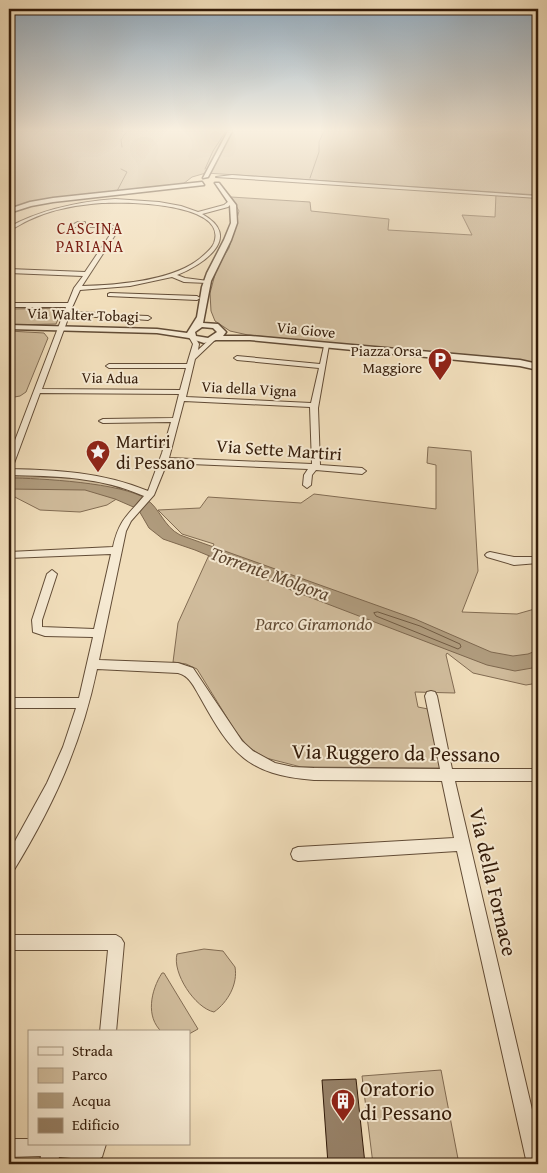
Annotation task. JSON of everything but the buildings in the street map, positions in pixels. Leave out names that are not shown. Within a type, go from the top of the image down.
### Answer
[{"type":"street","points":[[9,211],[26,205],[53,200],[178,186]]},
{"type":"street","points":[[9,865],[62,764],[75,732],[123,525],[149,495],[164,460],[196,344],[193,332],[201,321],[206,282],[228,241],[236,213],[220,186]]},
{"type":"street","points":[[374,186],[538,197]]},
{"type":"street","points":[[9,228],[49,211],[103,202],[150,202],[174,206],[197,214],[206,219],[215,228],[218,235],[211,252],[202,259],[171,274],[132,284],[77,288]]},
{"type":"street","points":[[197,214],[231,202]]},
{"type":"street","points":[[9,466],[69,305],[77,288],[116,228],[83,225]]},
{"type":"street","points":[[9,272],[86,274]]},
{"type":"street","points":[[171,274],[184,280],[206,282]]},
{"type":"street","points":[[132,284],[135,296]]},
{"type":"street","points":[[110,295],[197,298]]},
{"type":"street","points":[[9,305],[69,305]]},
{"type":"street","points":[[109,366],[190,364],[214,339],[221,335],[220,329],[209,319],[203,308]]},
{"type":"street","points":[[66,314],[97,315]]},
{"type":"street","points":[[122,317],[148,318]]},
{"type":"street","points":[[128,330],[135,317]]},
{"type":"street","name":"Via Giove","points":[[250,338],[206,325],[193,332],[200,340],[250,338],[538,366]]},
{"type":"street","name":"Via Walter Tobagi","points":[[9,327],[193,332]]},
{"type":"street","points":[[307,485],[308,475],[315,467],[314,406],[327,346]]},
{"type":"street","points":[[237,358],[323,366]]},
{"type":"street","name":"Via Adua","points":[[37,391],[182,396]]},
{"type":"street","name":"Via della Vigna","points":[[182,396],[314,406]]},
{"type":"street","points":[[103,421],[176,420]]},
{"type":"street","name":"Via Sette Martiri","points":[[164,460],[362,471]]},
{"type":"street","points":[[9,472],[64,473],[94,477],[125,484],[149,495]]},
{"type":"street","points":[[9,555],[117,550]]},
{"type":"street","points":[[490,555],[514,562],[538,560]]},
{"type":"street","points":[[52,574],[37,620],[37,629],[45,632],[98,633]]},
{"type":"street","name":"Via Ruggero da Pessano","points":[[91,664],[178,668],[189,671],[237,745],[249,757],[272,768],[300,774],[538,775]]},
{"type":"street","name":"Via della Fornace","points":[[430,696],[536,1164]]},
{"type":"street","points":[[13,703],[83,703]]},
{"type":"street","points":[[298,854],[462,844]]},
{"type":"street","points":[[9,942],[116,943],[108,1030]]},
{"type":"street","points":[[9,1148],[51,1156],[97,1148]]},
{"type":"green space","points":[[9,186],[170,186],[21,205],[9,210]]},
{"type":"green space","points":[[398,186],[538,186],[538,195]]},
{"type":"green space","points":[[496,194],[538,197],[538,364],[248,335],[230,331],[215,321],[211,311],[210,293],[217,267],[229,248],[239,211],[231,197],[310,202],[311,211],[389,219],[388,230],[472,235],[462,215],[495,217]]},
{"type":"green space","points":[[63,308],[56,324],[9,325],[9,309]]},
{"type":"green space","points":[[9,331],[44,333],[48,338],[26,392],[20,396],[9,398]]},
{"type":"green space","name":"Parco Giramondo","points":[[428,447],[471,451],[478,571],[462,612],[517,614],[538,608],[538,683],[526,685],[473,673],[447,653],[455,693],[415,692],[418,707],[428,709],[440,768],[301,767],[266,758],[248,747],[234,729],[197,669],[186,664],[173,662],[178,623],[214,544],[182,534],[158,510],[200,508],[208,497],[301,503],[314,494],[436,509],[436,465],[427,463]]},
{"type":"green space","points":[[14,477],[57,477],[90,480],[117,487],[126,493],[107,505],[80,512],[40,510],[9,494],[9,486]]},
{"type":"green space","points":[[204,949],[223,951],[235,967],[236,973],[228,998],[214,1012],[200,1004],[186,989],[176,962],[177,954]]},
{"type":"green space","points":[[162,973],[164,973],[198,1029],[190,1033],[190,1030],[160,1030],[157,1026],[153,1019],[152,1003],[158,980]]},
{"type":"green space","points":[[441,1070],[459,1164],[373,1164],[362,1076]]},
{"type":"water","name":"Torrente Molgora","points":[[9,478],[80,482],[101,485],[135,494],[151,503],[169,527],[180,535],[415,619],[491,652],[513,656],[528,654],[538,650],[538,667],[515,671],[487,665],[291,590],[195,550],[163,539],[149,528],[138,509],[115,499],[85,490],[9,489]]},
{"type":"waterway","points":[[117,191],[120,186]]},
{"type":"place","name":"Piazza Orsa Maggiore","points":[[440,381]]},
{"type":"place","name":"Martiri di Pessano","points":[[98,473]]},
{"type":"place","name":"Oratorio di Pessano","points":[[343,1122]]},
{"type":"district","name":"CASCINA PARIANA","points":[[90,237]]}]
